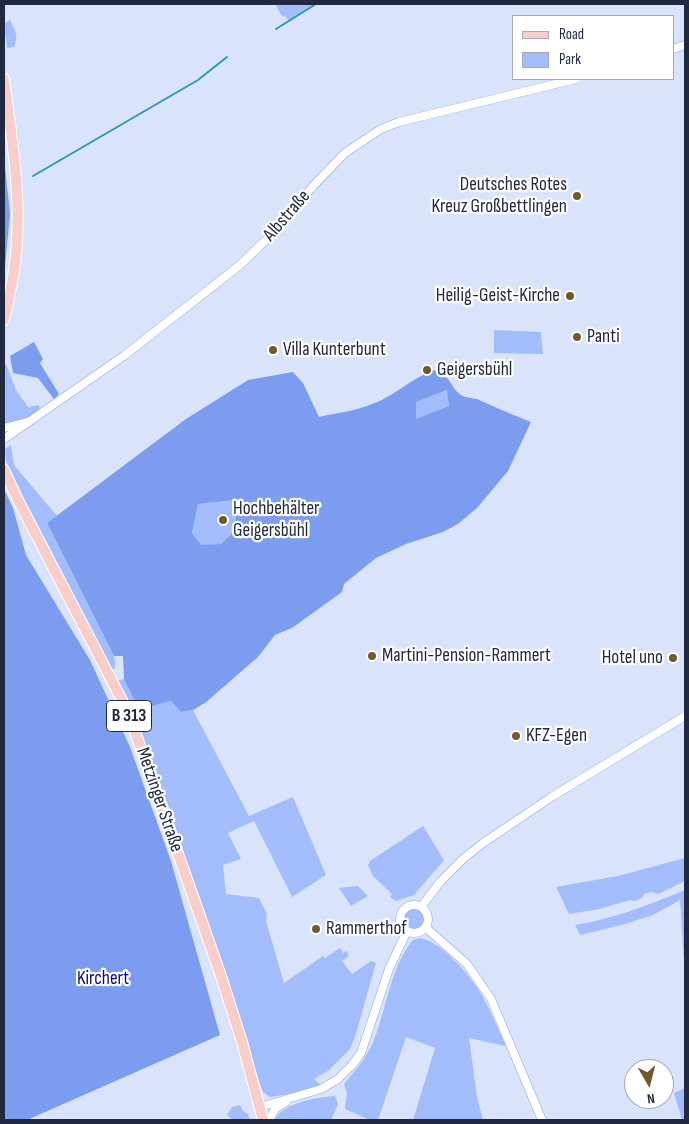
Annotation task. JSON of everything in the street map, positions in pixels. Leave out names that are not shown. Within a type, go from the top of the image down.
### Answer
[{"type":"main road","points":[[4,79],[16,175],[18,223],[16,260],[4,320]]},
{"type":"main road","name":"Metzinger Straße","points":[[4,470],[134,729],[224,985],[263,1120]]},
{"type":"street","name":"Albstraße","points":[[4,439],[20,430],[125,355],[240,265],[269,237],[338,159],[374,134],[399,122],[572,80]]},
{"type":"street","name":"Albstraße","points":[[4,428],[29,422]]},
{"type":"street","points":[[421,907],[440,882],[483,842],[553,796],[685,716]]},
{"type":"street","points":[[409,906],[421,907],[427,914],[425,927],[418,932],[407,931],[401,924],[402,912],[409,906]]},
{"type":"street","points":[[425,927],[467,964],[491,1000],[542,1120]]},
{"type":"street","points":[[260,1107],[321,1089],[338,1078],[352,1065],[361,1052],[389,969],[407,931]]},
{"type":"street","points":[[269,1120],[275,1109],[292,1098]]},
{"type":"green space","points":[[317,4],[289,22],[286,17],[281,15],[276,5]]},
{"type":"green space","points":[[10,20],[15,30],[16,40],[14,47],[7,48],[4,23]]},
{"type":"green space","points":[[4,157],[10,214],[4,277]]},
{"type":"green space","points":[[494,330],[541,332],[543,354],[494,353]]},
{"type":"green space","points":[[34,342],[43,359],[40,363],[59,394],[54,399],[38,378],[13,373],[10,356]]},
{"type":"green space","points":[[4,364],[6,364],[16,390],[28,407],[39,405],[40,410],[25,419],[4,425]]},
{"type":"green space","points":[[433,370],[444,375],[461,395],[477,399],[531,422],[508,471],[477,508],[458,524],[443,532],[406,544],[376,558],[344,584],[342,592],[292,628],[275,635],[258,657],[205,703],[193,710],[181,712],[171,701],[139,710],[124,679],[123,656],[114,656],[47,523],[186,419],[248,380],[293,372],[303,383],[319,417],[380,401]],"holes":[[[447,390],[449,406],[416,419],[416,402]],[[235,500],[236,530],[221,544],[201,545],[192,533],[198,504]]]},
{"type":"green space","points":[[448,390],[449,406],[416,420],[415,402]]},
{"type":"green space","points":[[11,445],[14,465],[57,516],[47,523],[114,656],[115,668],[110,670],[42,541],[9,470],[5,449]]},
{"type":"green space","name":"Kirchert","points":[[4,489],[13,508],[26,555],[90,660],[130,747],[171,861],[220,1035],[27,1120],[4,1120]]},
{"type":"green space","points":[[235,500],[236,530],[221,544],[201,546],[192,533],[198,504]]},
{"type":"green space","points":[[124,679],[139,710],[171,701],[181,712],[193,710],[249,816],[293,797],[326,875],[292,897],[254,821],[228,833],[241,859],[223,865],[226,894],[259,898],[267,914],[266,921],[284,983],[323,956],[325,958],[340,948],[343,953],[347,951],[349,956],[342,961],[352,974],[371,961],[376,963],[350,1049],[328,1071],[314,1079],[321,1085],[308,1091],[270,1097],[263,1092],[116,681]]},
{"type":"green space","points":[[423,826],[444,860],[414,895],[396,901],[390,897],[392,894],[373,876],[368,865],[370,861]]},
{"type":"green space","points":[[685,858],[685,881],[658,894],[651,892],[644,894],[642,898],[635,901],[630,900],[599,909],[569,914],[556,887],[618,876]]},
{"type":"green space","points":[[358,886],[368,896],[351,906],[339,888]]},
{"type":"green space","points":[[685,890],[685,976],[680,900],[653,915],[580,935],[575,925],[631,911]]},
{"type":"green space","points":[[414,909],[421,912],[424,919],[421,926],[414,929],[407,926],[404,919],[407,912]]},
{"type":"green space","points":[[420,938],[428,940],[444,951],[467,974],[486,1002],[506,1046],[469,1038],[477,1097],[483,1120],[413,1120],[435,1048],[406,1037],[378,1120],[370,1120],[345,1109],[347,1093],[344,1084],[361,1063],[374,1040],[394,975],[405,951],[413,940]]},
{"type":"green space","points":[[685,1088],[685,1120],[682,1120],[674,1093]]},
{"type":"green space","points":[[335,1096],[338,1104],[331,1120],[274,1120],[285,1109],[293,1105]]},
{"type":"green space","points":[[240,1105],[243,1111],[248,1114],[250,1120],[233,1120],[227,1115],[232,1107]]},
{"type":"waterway","points":[[276,29],[316,4]]},
{"type":"waterway","points":[[33,176],[198,80],[227,57]]},
{"type":"place","name":"Deutsches Rotes Kreuz Großbettlingen","points":[[577,196]]},
{"type":"place","name":"Heilig-Geist-Kirche","points":[[570,296]]},
{"type":"place","name":"Panti","points":[[577,337]]},
{"type":"place","name":"Villa Kunterbunt","points":[[273,350]]},
{"type":"place","name":"Geigersbühl","points":[[427,370]]},
{"type":"place","name":"Hochbehälter Geigersbühl","points":[[223,520]]},
{"type":"place","name":"Martini-Pension-Rammert","points":[[372,656]]},
{"type":"place","name":"Hotel uno","points":[[673,658]]},
{"type":"place","name":"KFZ-Egen","points":[[516,736]]},
{"type":"place","name":"Rammerthof","points":[[316,929]]}]
